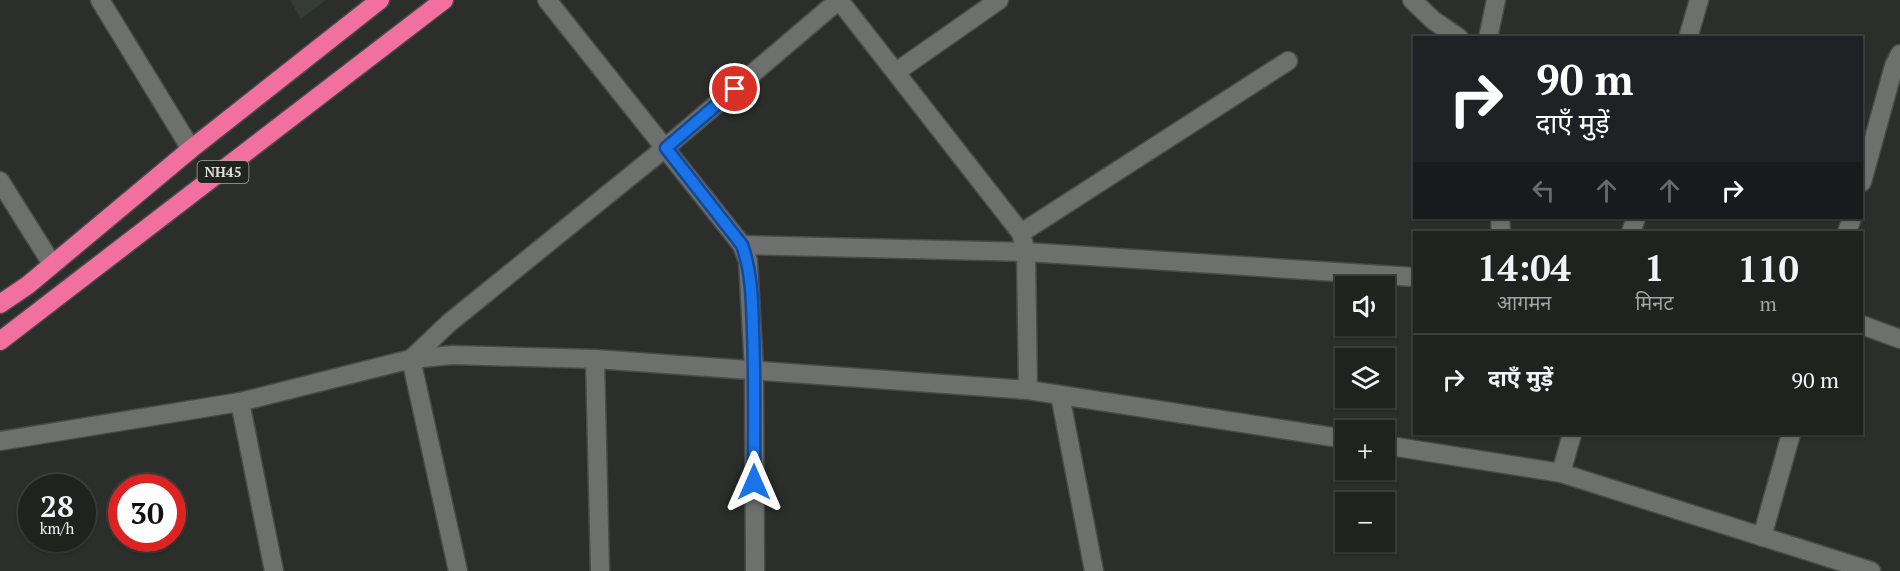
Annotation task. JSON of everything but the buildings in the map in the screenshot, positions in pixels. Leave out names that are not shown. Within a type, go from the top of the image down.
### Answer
[{"type":"highway","name":"NH45","points":[[0,303],[52,264],[191,149],[380,0]]},
{"type":"highway","name":"NH45","points":[[0,341],[444,0]]},
{"type":"street","points":[[100,0],[191,149]]},
{"type":"street","points":[[547,0],[742,245],[751,283],[755,571]]},
{"type":"street","points":[[411,359],[448,322],[666,148],[839,0],[1021,233],[1026,252],[1028,390]]},
{"type":"street","points":[[896,72],[999,0]]},
{"type":"street","points":[[1412,0],[1433,20],[1456,36]]},
{"type":"street","points":[[1488,36],[1496,0]]},
{"type":"street","points":[[1689,36],[1699,0]]},
{"type":"street","points":[[1863,174],[1867,140],[1900,54]]},
{"type":"street","points":[[1021,233],[1288,61]]},
{"type":"street","points":[[0,181],[52,264]]},
{"type":"street","points":[[742,245],[1026,252],[1413,277]]},
{"type":"street","points":[[1863,325],[1900,339]]},
{"type":"street","points":[[0,441],[240,402],[411,359],[452,355],[595,359],[1028,390],[1335,437]]},
{"type":"street","points":[[411,359],[458,571]]},
{"type":"street","points":[[595,359],[600,571]]},
{"type":"street","points":[[1060,395],[1094,571]]},
{"type":"street","points":[[240,402],[274,571]]},
{"type":"street","points":[[1561,473],[1572,435]]},
{"type":"street","points":[[1762,537],[1791,435]]},
{"type":"street","points":[[1395,447],[1561,473],[1762,537],[1815,563],[1871,571]]},
{"type":"shaded area","points":[[290,0],[326,0],[301,19]]},
{"type":"route","points":[[735,89],[666,148],[742,245],[748,261],[754,371],[754,482]]}]
